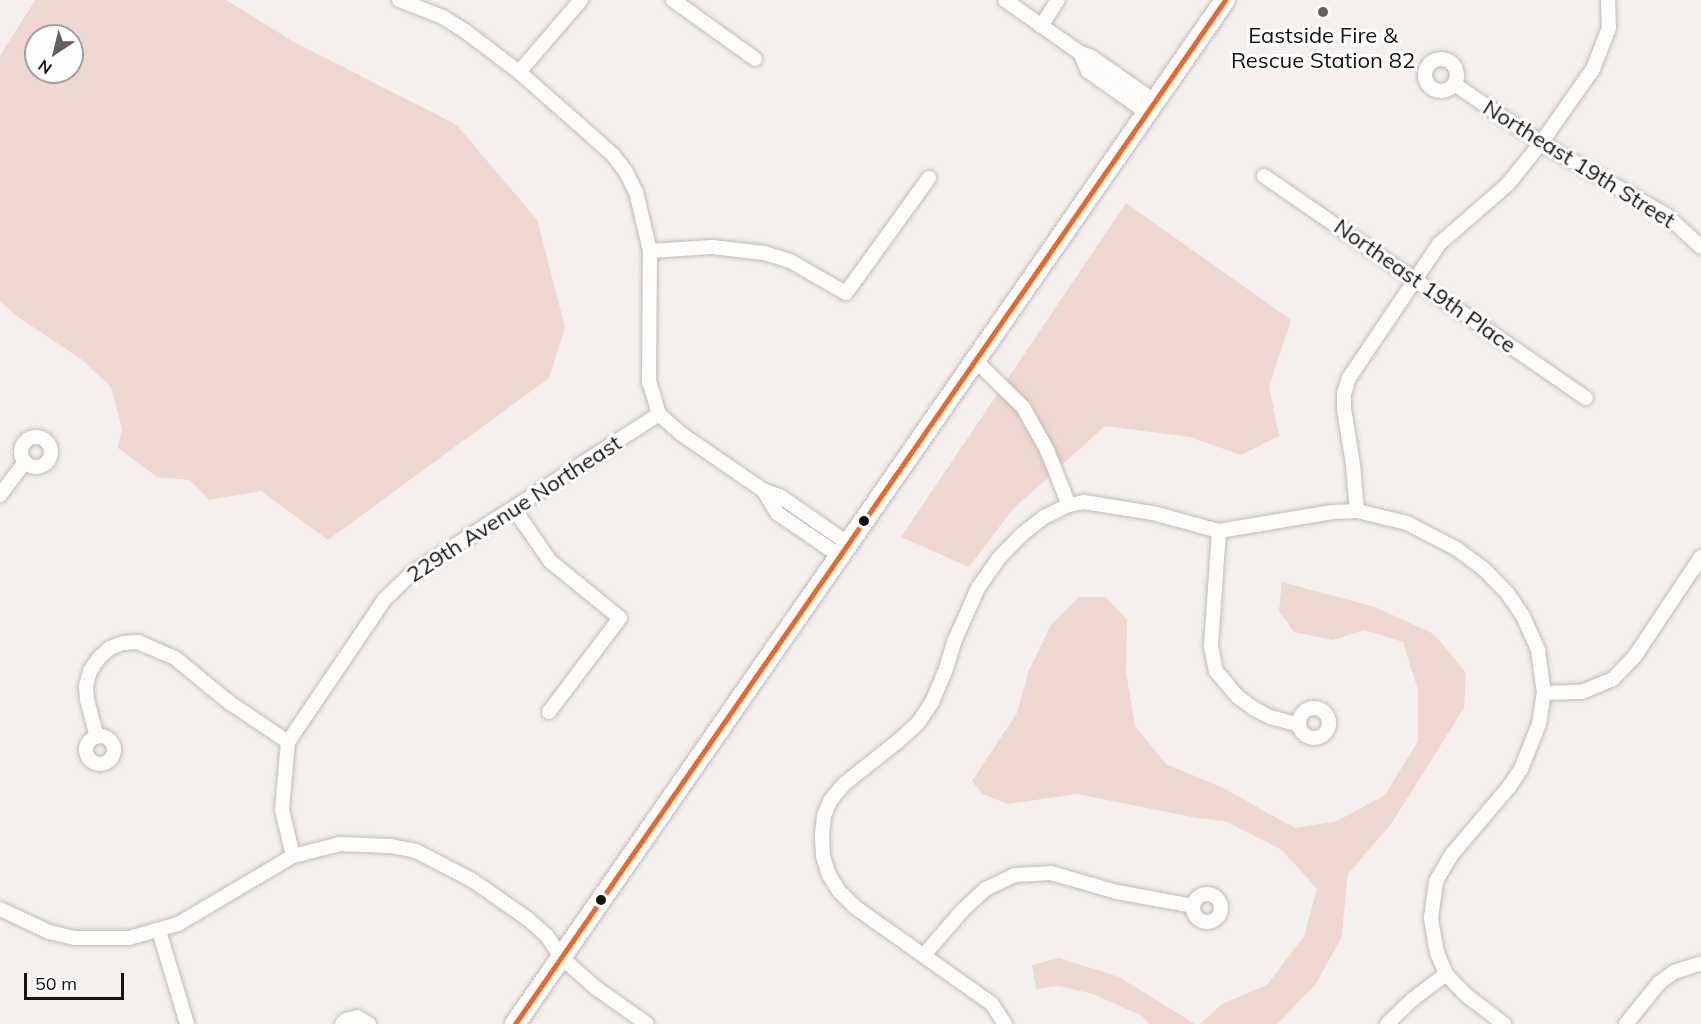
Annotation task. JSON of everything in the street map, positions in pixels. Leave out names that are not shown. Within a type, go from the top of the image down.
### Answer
[{"type":"main road","points":[[514,1024],[1225,0]]},
{"type":"street","points":[[399,0],[443,17],[519,72],[613,155],[626,172],[644,216],[650,251],[649,382],[659,414],[680,433],[763,489],[781,497],[844,550]]},
{"type":"street","points":[[519,72],[581,0]]},
{"type":"street","points":[[673,0],[755,59]]},
{"type":"street","points":[[1005,0],[1080,53],[1088,71],[1150,106]]},
{"type":"street","points":[[1041,26],[1058,0]]},
{"type":"street","points":[[1357,511],[1344,394],[1357,364],[1448,233],[1493,199],[1541,143],[1593,69],[1604,46],[1608,28],[1608,0]]},
{"type":"street","name":"Northeast 19th Street","points":[[1454,84],[1541,143],[1666,216],[1701,247]]},
{"type":"street","name":"Northeast 19th Place","points":[[1264,176],[1586,398]]},
{"type":"street","points":[[650,251],[712,247],[764,253],[790,261],[846,293],[929,178]]},
{"type":"street","points":[[976,361],[1023,407],[1047,450],[1069,505]]},
{"type":"street","name":"229th Avenue Northeast","points":[[293,856],[282,810],[288,742],[385,598],[411,574],[659,414]]},
{"type":"street","points":[[0,495],[25,462]]},
{"type":"street","points":[[1005,1024],[992,1004],[855,907],[839,891],[829,875],[823,856],[824,816],[830,801],[844,784],[918,723],[932,702],[964,616],[978,588],[998,559],[1044,517],[1069,505],[1101,504],[1153,513],[1219,531],[1332,512],[1357,511],[1407,523],[1433,534],[1484,569],[1508,594],[1533,635],[1542,666],[1544,693],[1539,724],[1521,769],[1509,787],[1453,853],[1436,881],[1431,918],[1437,953],[1446,974],[1466,995],[1504,1024]]},
{"type":"street","points":[[514,509],[550,561],[620,618],[549,712]]},
{"type":"street","points":[[1219,531],[1211,646],[1216,671],[1238,697],[1253,708],[1278,720],[1299,725]]},
{"type":"street","points":[[1544,693],[1582,692],[1613,679],[1635,656],[1701,557]]},
{"type":"street","points":[[97,736],[87,700],[86,686],[90,671],[98,659],[110,648],[123,643],[138,642],[175,658],[230,703],[288,742]]},
{"type":"street","points":[[0,909],[48,932],[75,938],[129,938],[159,932],[178,924],[293,856],[340,844],[365,843],[416,851],[472,880],[528,919],[547,936],[561,957],[596,988],[647,1024]]},
{"type":"street","points":[[924,955],[962,911],[986,889],[1015,875],[1051,873],[1117,892],[1193,906]]},
{"type":"street","points":[[159,932],[187,1024]]},
{"type":"street","points":[[1626,1024],[1659,983],[1674,972],[1701,963]]},
{"type":"street","points":[[1387,1024],[1413,999],[1446,974]]},
{"type":"street","points":[[342,1024],[346,1020],[357,1017],[369,1024]]},
{"type":"shaded area","points":[[35,0],[226,0],[294,42],[457,125],[537,220],[565,327],[549,378],[328,540],[261,491],[209,500],[189,480],[157,477],[118,448],[122,429],[111,387],[81,359],[15,315],[0,301],[0,56]]},
{"type":"shaded area","points":[[1126,203],[1291,320],[1269,386],[1279,436],[1241,455],[1190,437],[1105,426],[1012,510],[969,567],[901,537]]},
{"type":"shaded area","points":[[1282,582],[1375,607],[1434,634],[1466,673],[1464,708],[1391,824],[1348,874],[1341,939],[1315,985],[1277,1024],[1200,1024],[1222,1004],[1267,985],[1304,936],[1317,889],[1282,850],[1225,821],[1197,818],[1077,794],[1008,804],[982,794],[972,781],[1017,713],[1029,670],[1051,625],[1079,597],[1106,597],[1127,620],[1126,672],[1135,726],[1166,764],[1223,788],[1295,828],[1337,821],[1385,795],[1418,741],[1418,690],[1403,642],[1364,630],[1333,640],[1294,632],[1279,611]]},
{"type":"shaded area","points":[[1059,958],[1119,977],[1195,1024],[1149,1024],[1142,1016],[1093,994],[1059,986],[1036,989],[1032,965]]},
{"type":"transit line","points":[[515,1024],[1225,0]]},
{"type":"place","name":"Eastside Fire & Rescue Station 82","points":[[1323,12]]}]
